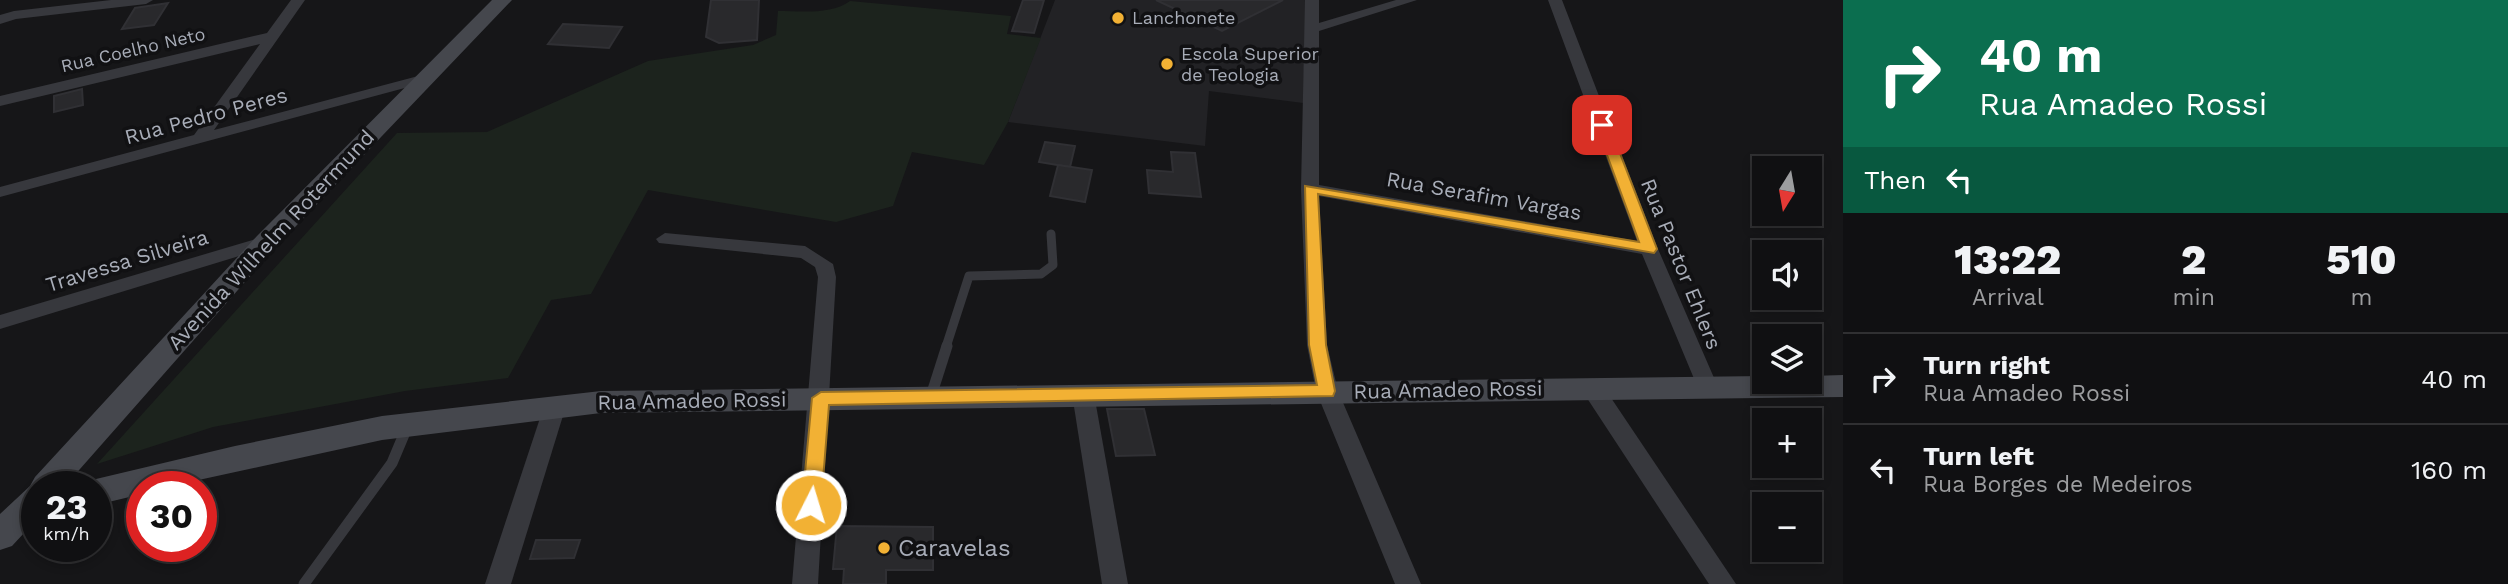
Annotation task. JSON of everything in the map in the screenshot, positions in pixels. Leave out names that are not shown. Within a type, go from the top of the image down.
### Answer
[{"type":"street","points":[[7,17],[41,0]]},
{"type":"street","points":[[7,17],[146,0]]},
{"type":"street","points":[[199,140],[298,0]]},
{"type":"street","name":"Avenida Wilhelm Rotermund","points":[[59,471],[266,242],[422,79],[503,0]]},
{"type":"street","points":[[1312,0],[1310,189],[1318,345],[1327,391],[1408,584]]},
{"type":"street","points":[[1312,29],[1410,0]]},
{"type":"street","name":"Rua Pastor Ehlers","points":[[1555,0],[1649,249],[1707,387]]},
{"type":"street","name":"Rua Coelho Neto","points":[[0,101],[274,36]]},
{"type":"street","name":"Rua Pedro Peres","points":[[0,192],[422,79]]},
{"type":"street","name":"Rua Serafim Vargas","points":[[1310,189],[1649,249]]},
{"type":"street","points":[[665,239],[805,252],[824,264],[827,277],[821,398],[805,584]]},
{"type":"street","name":"Travessa Silveira","points":[[0,322],[266,242]]},
{"type":"street","name":"Rua Amadeo Rossi","points":[[112,488],[235,458],[408,425],[601,402],[1843,386]]},
{"type":"street","points":[[1593,388],[1723,584]]},
{"type":"street","points":[[1083,394],[1115,584]]},
{"type":"street","points":[[498,584],[555,406]]},
{"type":"street","name":"Avenida Wilhelm Rotermund","points":[[0,536],[21,513]]},
{"type":"lane","points":[[930,398],[969,276],[1041,274],[1049,271],[1053,265],[1051,234]]},
{"type":"lane","points":[[304,584],[392,463],[408,425]]},
{"type":"shaded area","name":"Escola Superior de Teologia","points":[[1055,0],[1306,0],[1303,103],[1209,91],[1205,146],[1008,122]]},
{"type":"shaded area","points":[[850,1],[1011,16],[1007,34],[1041,38],[1008,122],[984,165],[912,152],[893,206],[836,222],[648,190],[591,294],[551,300],[508,378],[405,391],[213,427],[97,464],[397,133],[487,132],[648,61],[753,45],[776,35],[778,11],[825,10]]},
{"type":"building","points":[[711,0],[759,0],[757,40],[719,43],[706,37]]},
{"type":"building","points":[[1023,0],[1044,0],[1034,33],[1012,31]]},
{"type":"building","points":[[1156,0],[1283,0],[1222,31]]},
{"type":"building","points":[[168,3],[154,25],[122,29],[135,8]]},
{"type":"building","points":[[563,24],[622,27],[609,48],[548,44]]},
{"type":"building","points":[[82,89],[83,105],[54,112],[54,96]]},
{"type":"building","points":[[1045,142],[1075,146],[1070,167],[1039,162]]},
{"type":"building","points":[[1171,152],[1195,153],[1201,197],[1149,193],[1147,170],[1173,172]]},
{"type":"building","points":[[1058,165],[1092,170],[1085,202],[1050,196]]},
{"type":"building","points":[[1107,409],[1144,409],[1155,455],[1116,456]]},
{"type":"building","name":"Caravelas","points":[[837,526],[933,527],[933,570],[886,570],[886,584],[843,584],[844,569],[833,569]]},
{"type":"building","points":[[536,540],[580,540],[574,558],[530,559]]},
{"type":"place","name":"Lanchonete","points":[[1118,18]]},
{"type":"place","name":"Escola Superior de Teologia","points":[[1167,64]]},
{"type":"place","name":"Caravelas","points":[[884,548]]},
{"type":"route","points":[[811,505],[821,398],[1327,391],[1318,345],[1310,189],[1649,249],[1602,125]]}]
